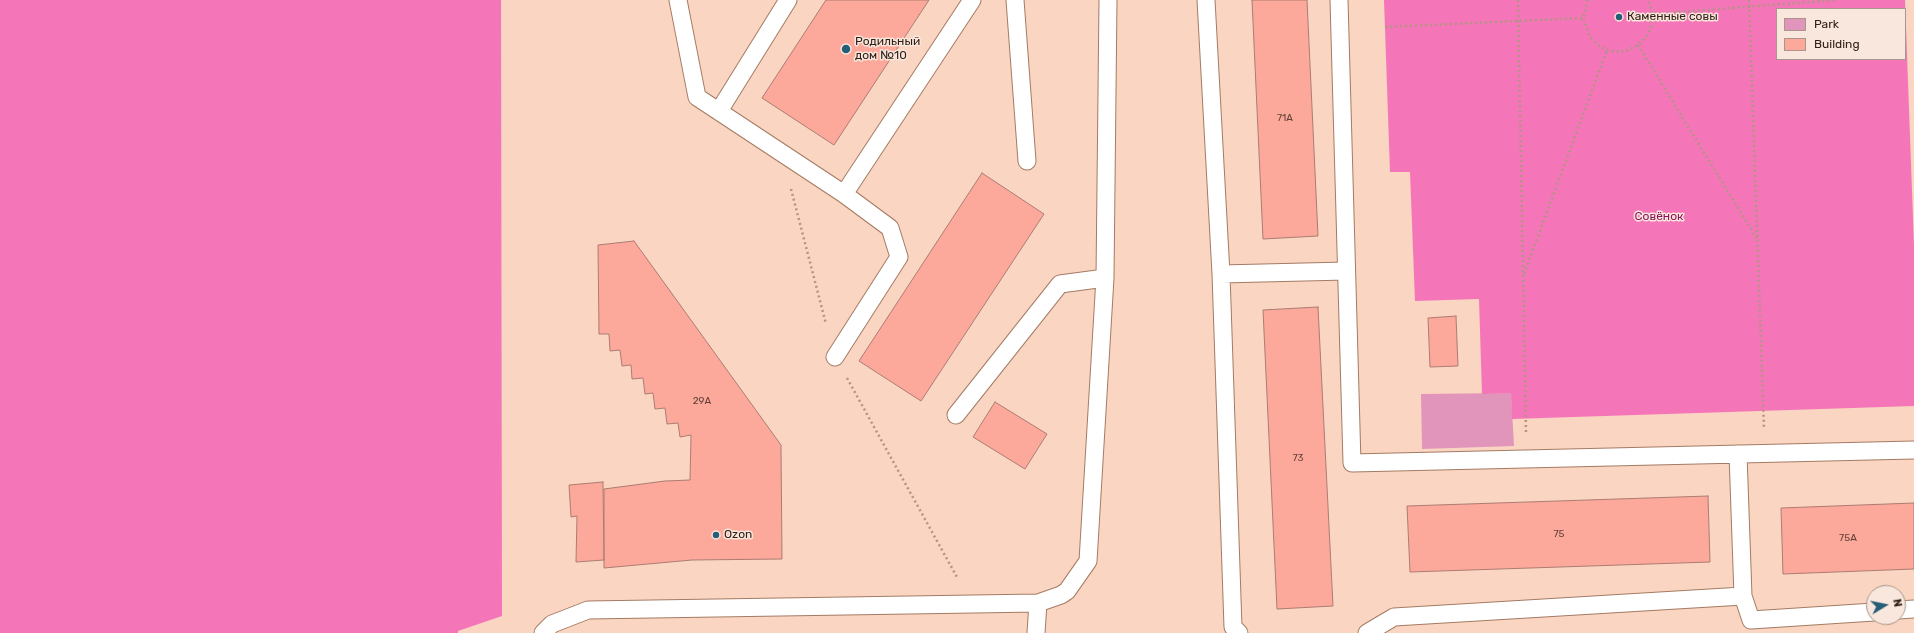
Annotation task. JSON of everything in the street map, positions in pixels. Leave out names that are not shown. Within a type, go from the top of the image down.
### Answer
[{"type":"lane","points":[[678,0],[697,97],[844,194],[890,228],[899,257],[835,357]]},
{"type":"lane","points":[[719,111],[788,0]]},
{"type":"lane","points":[[844,194],[972,0]]},
{"type":"lane","points":[[1015,0],[1027,161]]},
{"type":"lane","points":[[543,633],[552,624],[588,610],[1038,603],[1058,597],[1067,591],[1088,562],[1105,278],[1108,0]]},
{"type":"lane","points":[[1206,0],[1221,274],[1233,627],[1239,633]]},
{"type":"lane","points":[[1339,0],[1352,463],[1914,450]]},
{"type":"lane","points":[[1221,274],[1346,271]]},
{"type":"lane","points":[[956,415],[1060,284],[1105,278]]},
{"type":"lane","points":[[1738,454],[1743,596],[1751,620],[1866,613]]},
{"type":"lane","points":[[1367,633],[1394,617],[1743,596]]},
{"type":"lane","points":[[1036,633],[1038,603]]},
{"type":"path","points":[[1518,0],[1526,458]]},
{"type":"path","points":[[1588,0],[1583,18],[1590,37],[1598,45],[1607,50],[1619,52],[1638,45],[1646,37],[1651,28],[1653,14],[1648,0]]},
{"type":"path","points":[[1749,0],[1765,453]]},
{"type":"path","points":[[1653,14],[1836,0]]},
{"type":"path","points":[[1385,27],[1583,18]]},
{"type":"path","points":[[1638,45],[1758,240]]},
{"type":"path","points":[[1523,277],[1607,50]]},
{"type":"path","points":[[780,152],[835,357],[972,604]]},
{"type":"green space","points":[[0,0],[501,0],[502,616],[458,631],[458,633],[0,633]]},
{"type":"green space","name":"Совёнок","points":[[1384,0],[1905,0],[1905,8],[1776,8],[1776,60],[1906,60],[1906,27],[1914,246],[1914,406],[1512,419],[1511,393],[1482,394],[1479,299],[1415,301],[1410,172],[1390,172]]},
{"type":"green space","points":[[1511,393],[1514,446],[1422,449],[1421,394]]},
{"type":"building","name":"Родильный дом №10","points":[[826,0],[929,0],[834,145],[762,98]]},
{"type":"building","points":[[1252,0],[1307,0],[1318,236],[1263,239]]},
{"type":"building","points":[[982,173],[1044,214],[921,401],[859,361]]},
{"type":"building","points":[[634,241],[781,445],[782,559],[692,560],[604,568],[604,489],[665,481],[690,480],[691,435],[680,437],[678,423],[667,424],[665,408],[655,409],[653,393],[645,394],[643,378],[632,379],[631,365],[622,366],[620,350],[610,351],[609,334],[599,334],[598,245]]},
{"type":"building","points":[[1318,307],[1333,606],[1277,609],[1263,310]]},
{"type":"building","points":[[1456,316],[1458,366],[1430,367],[1428,318]]},
{"type":"building","points":[[995,402],[1047,434],[1025,469],[973,437]]},
{"type":"building","points":[[603,482],[604,560],[576,562],[577,516],[571,517],[569,485]]},
{"type":"building","points":[[1708,496],[1710,562],[1410,572],[1407,506]]},
{"type":"building","points":[[1914,503],[1914,569],[1783,574],[1781,508]]},
{"type":"place","name":"Каменные совы","points":[[1619,17]]},
{"type":"place","name":"Родильный дом №10","points":[[846,49]]},
{"type":"place","name":"Ozon","points":[[716,535]]}]
